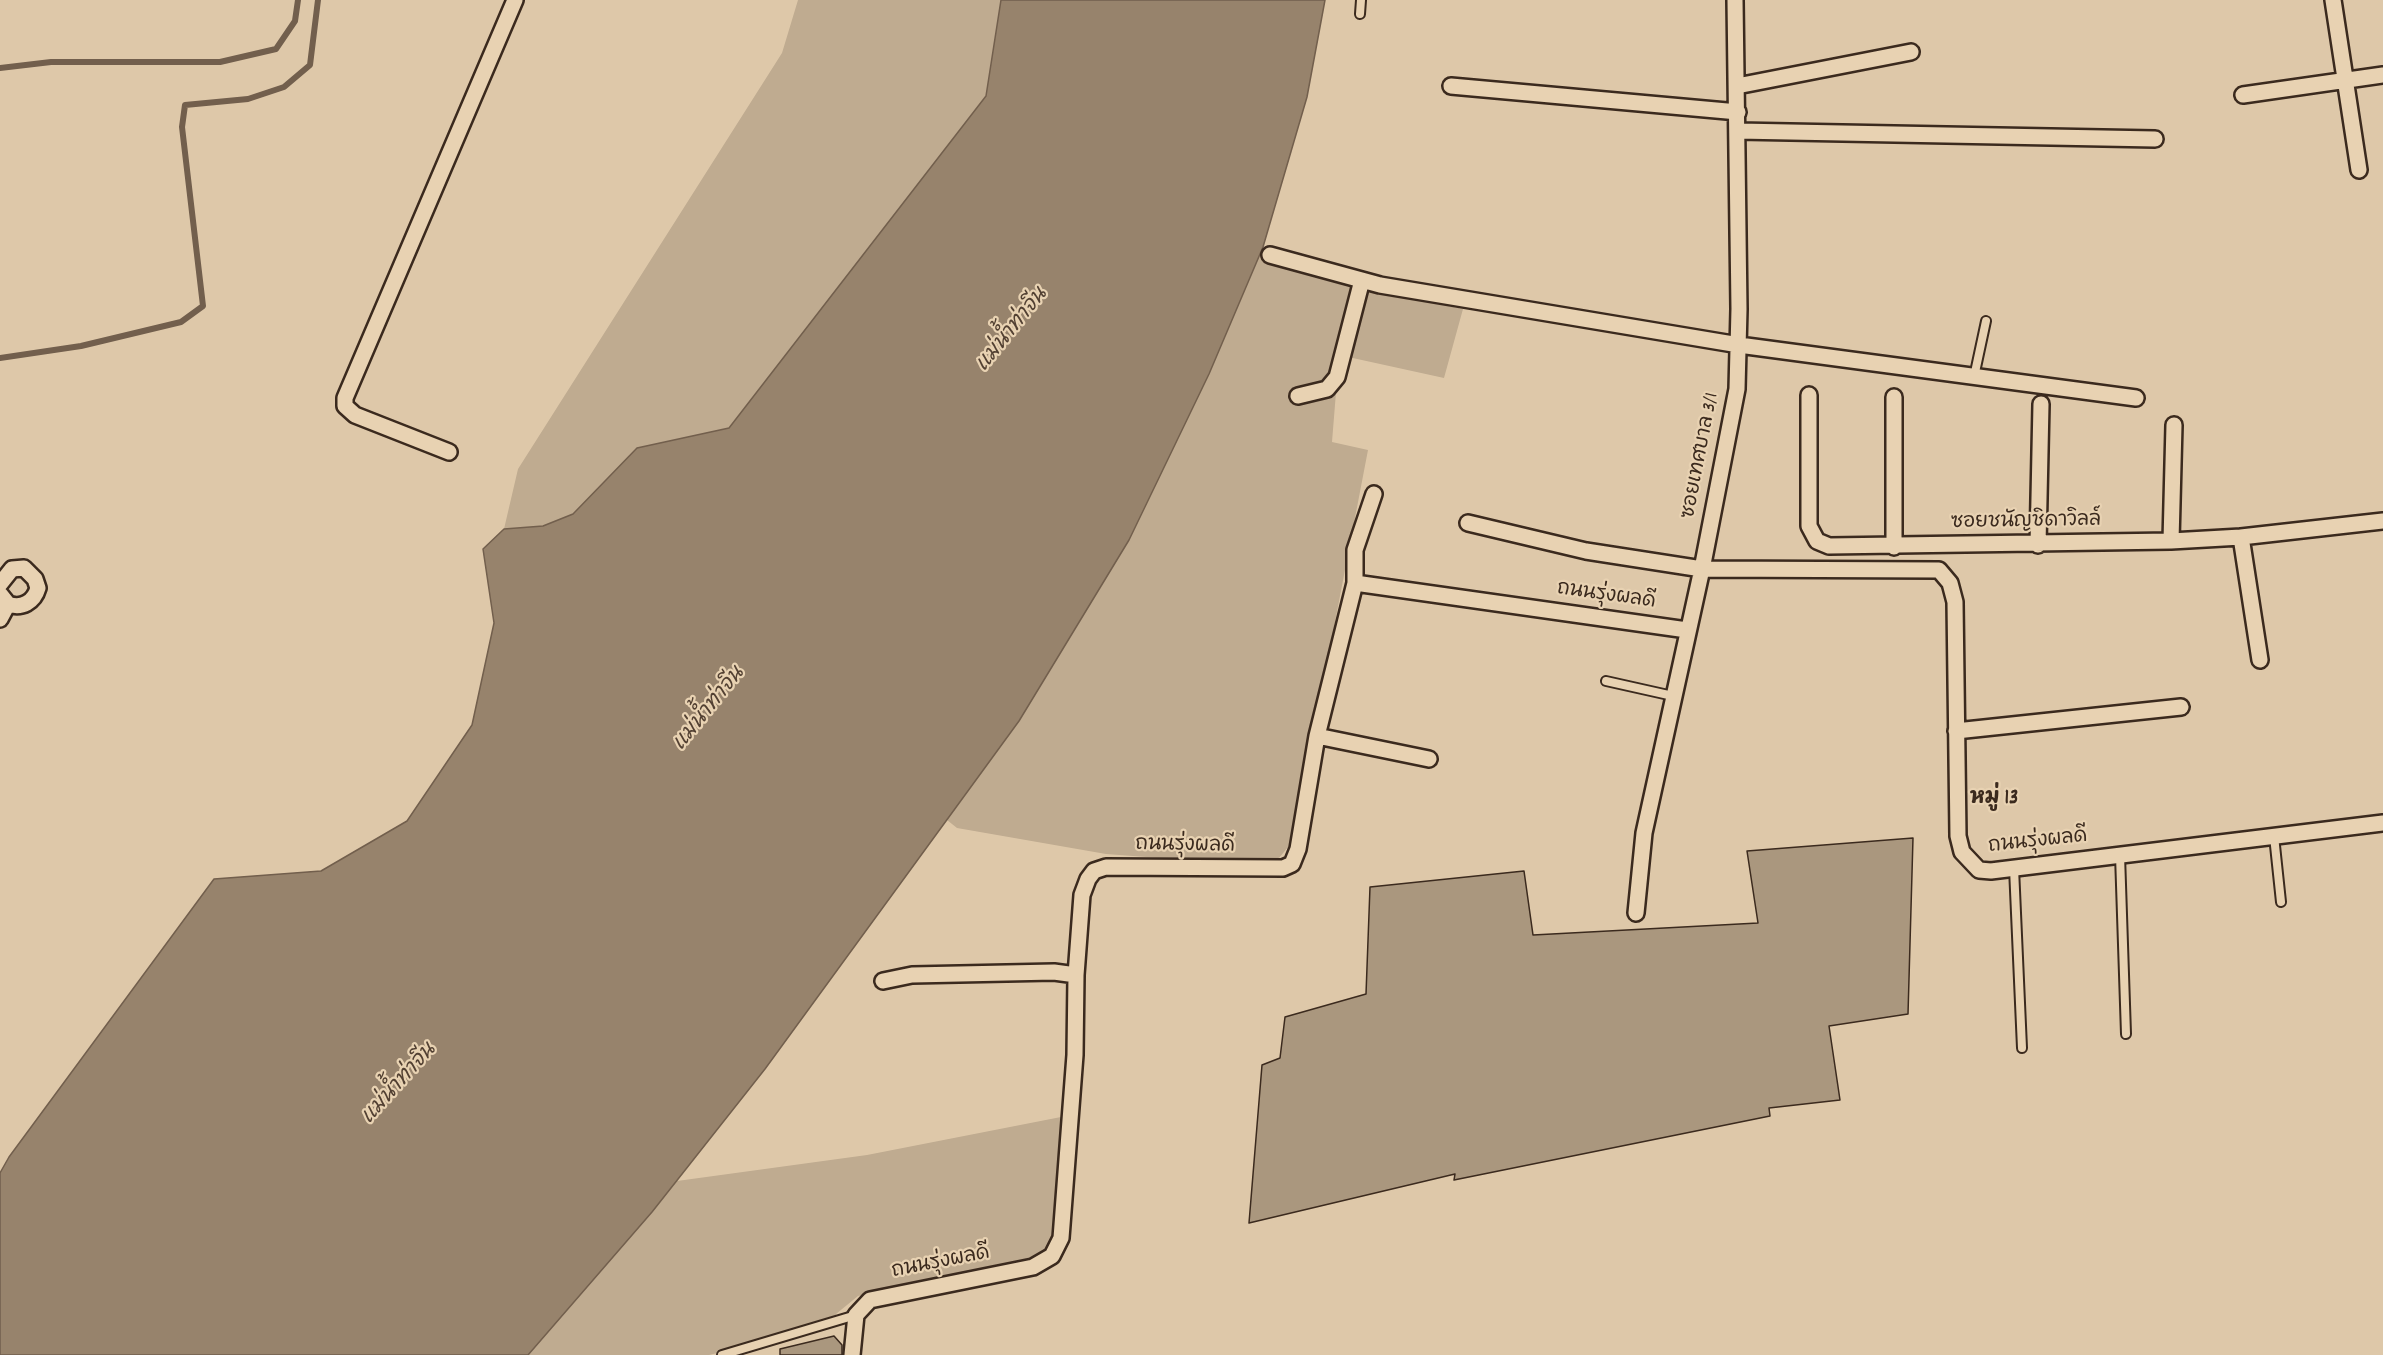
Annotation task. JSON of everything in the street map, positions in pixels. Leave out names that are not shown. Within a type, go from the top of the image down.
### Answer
[{"type":"street","points":[[449,452],[355,415],[349,411],[345,398],[515,0]]},
{"type":"street","points":[[2333,0],[2359,170]]},
{"type":"street","name":"ซอยเทศบาล 3/1","points":[[1636,913],[1644,833],[1702,569],[1737,389],[1739,345],[1738,1]]},
{"type":"street","points":[[1737,86],[1911,52]]},
{"type":"street","points":[[2243,95],[2383,75]]},
{"type":"street","points":[[1451,86],[1738,112]]},
{"type":"street","points":[[1738,131],[2155,139]]},
{"type":"street","points":[[1270,255],[1362,280],[1739,345],[2136,398]]},
{"type":"street","points":[[1298,396],[1327,388],[1337,377],[1362,280]]},
{"type":"street","name":"ซอยชนัญชิดาวิลล์","points":[[1809,395],[1809,526],[1812,535],[1822,544],[1829,546],[2038,545],[2171,541],[2241,537],[2383,521]]},
{"type":"street","points":[[1894,397],[1894,547]]},
{"type":"street","points":[[2038,545],[2041,404]]},
{"type":"street","points":[[2171,541],[2174,424]]},
{"type":"street","points":[[1355,583],[1355,550],[1374,494]]},
{"type":"street","name":"ถนนรุ่งผลดี","points":[[1468,523],[1586,551],[1702,569],[1939,570],[1950,583],[1955,602],[1958,836],[1962,852],[1979,870],[2014,868],[2383,823]]},
{"type":"street","points":[[2241,537],[2260,660]]},
{"type":"street","points":[[0,584],[6,573],[18,567],[24,568],[35,579],[38,588],[31,600],[20,606],[4,599],[0,619]]},
{"type":"street","name":"ถนนรุ่งผลดี","points":[[856,1315],[864,1303],[874,1299],[1033,1267],[1052,1256],[1061,1238],[1075,1055],[1076,975],[1083,889],[1088,879],[1099,868],[1283,868],[1292,864],[1299,849],[1317,736],[1355,583],[1687,630]]},
{"type":"street","points":[[1956,731],[2181,707]]},
{"type":"street","points":[[1317,736],[1429,759]]},
{"type":"street","points":[[883,981],[912,975],[1054,972],[1076,975]]},
{"type":"street","points":[[852,1355],[856,1315]]},
{"type":"lane","points":[[1360,14],[1361,0]]},
{"type":"lane","points":[[1974,376],[1986,321]]},
{"type":"lane","points":[[1606,681],[1673,696]]},
{"type":"lane","points":[[2274,836],[2281,902]]},
{"type":"lane","points":[[2120,855],[2126,1034]]},
{"type":"lane","points":[[2014,868],[2022,1048]]},
{"type":"lane","points":[[722,1355],[856,1315]]},
{"type":"shaded area","points":[[798,0],[1001,0],[986,96],[729,428],[637,448],[573,514],[543,526],[504,529],[518,469],[782,53]]},
{"type":"shaded area","points":[[1263,247],[1339,266],[1344,284],[1463,309],[1444,378],[1339,355],[1332,442],[1368,450],[1293,841],[1279,858],[1200,861],[1106,854],[957,828],[947,820],[1019,721],[1129,540],[1209,374]]},
{"type":"shaded area","points":[[1061,1117],[1056,1237],[1050,1251],[1038,1260],[858,1296],[836,1314],[834,1325],[709,1355],[528,1355],[677,1181],[867,1155]]},
{"type":"water","name":"แม่น้ำท่าจีน","points":[[1001,0],[1325,0],[1307,97],[1263,247],[1209,374],[1129,540],[1019,721],[765,1069],[652,1212],[528,1355],[0,1355],[0,1173],[9,1157],[214,879],[321,871],[407,821],[472,725],[494,623],[483,549],[504,529],[543,526],[573,514],[637,448],[729,428],[986,96]]},
{"type":"building","points":[[1913,838],[1908,1014],[1829,1026],[1840,1100],[1769,1108],[1770,1116],[1454,1180],[1455,1174],[1249,1223],[1262,1065],[1280,1058],[1285,1017],[1366,994],[1370,887],[1524,871],[1533,935],[1758,923],[1747,851]]},
{"type":"building","points":[[834,1336],[842,1345],[842,1355],[780,1355],[780,1349]]},
{"type":"waterway","points":[[0,68],[51,62],[220,62],[276,49],[295,21],[298,0]]},
{"type":"waterway","points":[[0,358],[81,346],[181,322],[203,306],[182,127],[185,105],[248,99],[284,87],[310,65],[318,0]]},
{"type":"district","name":"หมู่ 13","points":[[1994,800]]}]
